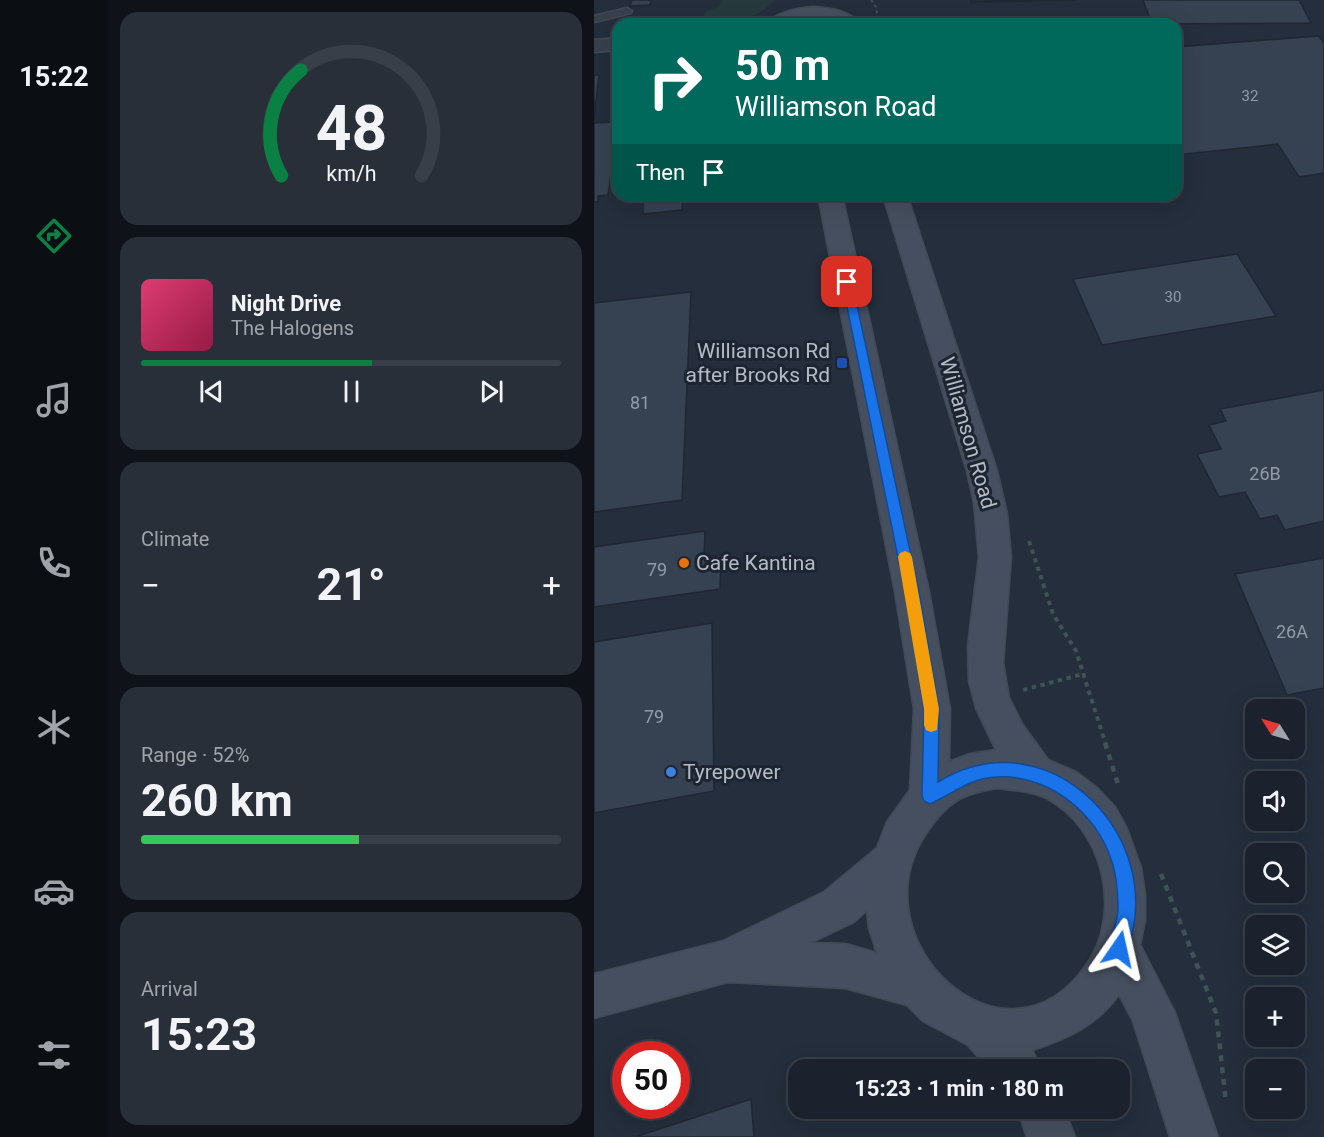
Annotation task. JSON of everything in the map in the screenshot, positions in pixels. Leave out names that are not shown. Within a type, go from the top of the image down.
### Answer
[{"type":"main road","points":[[781,18],[794,0]]},
{"type":"main road","points":[[828,0],[843,18]]},
{"type":"main road","points":[[795,18],[812,13],[833,18]]},
{"type":"main road","points":[[831,201],[910,582],[932,709],[930,796]]},
{"type":"main road","name":"Williamson Road","points":[[897,201],[982,471],[993,514],[995,556],[984,657],[990,697],[1004,730],[1034,773]]},
{"type":"main road","points":[[997,769],[1034,773],[1064,786],[1090,809],[1111,838],[1124,873],[1126,911],[1119,949],[1099,988],[1066,1016],[1026,1031],[983,1028],[946,1013],[917,986],[895,947],[886,905],[889,862],[905,825],[930,796],[961,776],[997,769]]},
{"type":"main road","points":[[594,996],[727,961],[839,907],[889,862]]},
{"type":"main road","points":[[1119,949],[1153,1013],[1194,1137]]},
{"type":"main road","points":[[727,961],[845,966],[917,986]]},
{"type":"main road","points":[[983,1028],[1010,1059]]},
{"type":"main road","points":[[1044,1119],[1051,1137]]},
{"type":"street","points":[[594,46],[612,44]]},
{"type":"lane","points":[[594,19],[627,11]]},
{"type":"path","points":[[871,0],[876,8],[878,18]]},
{"type":"path","points":[[1021,691],[1083,674]]},
{"type":"green space","points":[[721,0],[775,0],[762,11],[747,18],[704,18],[705,12],[719,6]]},
{"type":"building","points":[[632,0],[651,0],[650,5],[630,6]]},
{"type":"building","points":[[971,0],[1075,0],[971,2]]},
{"type":"building","points":[[1143,0],[1299,0],[1311,23],[1182,24],[1182,18],[1150,18]]},
{"type":"building","points":[[1319,36],[1324,43],[1324,173],[1299,177],[1278,144],[1182,154],[1182,47]]},
{"type":"building","points":[[594,75],[599,75],[594,120]]},
{"type":"building","points":[[612,122],[612,166],[608,195],[598,196],[598,202],[594,202],[594,123]]},
{"type":"building","points":[[643,201],[683,201],[682,210],[643,214]]},
{"type":"building","points":[[1237,254],[1276,316],[1102,345],[1073,279]]},
{"type":"building","points":[[691,292],[682,500],[594,512],[594,303]]},
{"type":"building","points":[[1324,390],[1324,521],[1285,530],[1277,515],[1260,519],[1245,492],[1219,497],[1197,454],[1221,449],[1209,425],[1226,421],[1220,409]]},
{"type":"building","points":[[705,531],[704,557],[721,555],[720,589],[594,607],[594,547]]},
{"type":"building","points":[[1324,558],[1324,688],[1287,695],[1235,574]]},
{"type":"building","points":[[712,623],[714,791],[594,813],[594,642]]},
{"type":"building","points":[[751,1099],[754,1137],[638,1137]]},
{"type":"slow traffic","points":[[905,557],[932,709],[931,725]]},
{"type":"place","name":"Williamson Rd after Brooks Rd","points":[[842,363]]},
{"type":"place","name":"Cafe Kantina","points":[[684,563]]},
{"type":"place","name":"Tyrepower","points":[[671,772]]},
{"type":"route","points":[[847,282],[912,592],[932,709],[930,796],[961,776],[997,769],[1034,773],[1064,786],[1090,809],[1111,838],[1124,873],[1126,911],[1119,949]]}]
